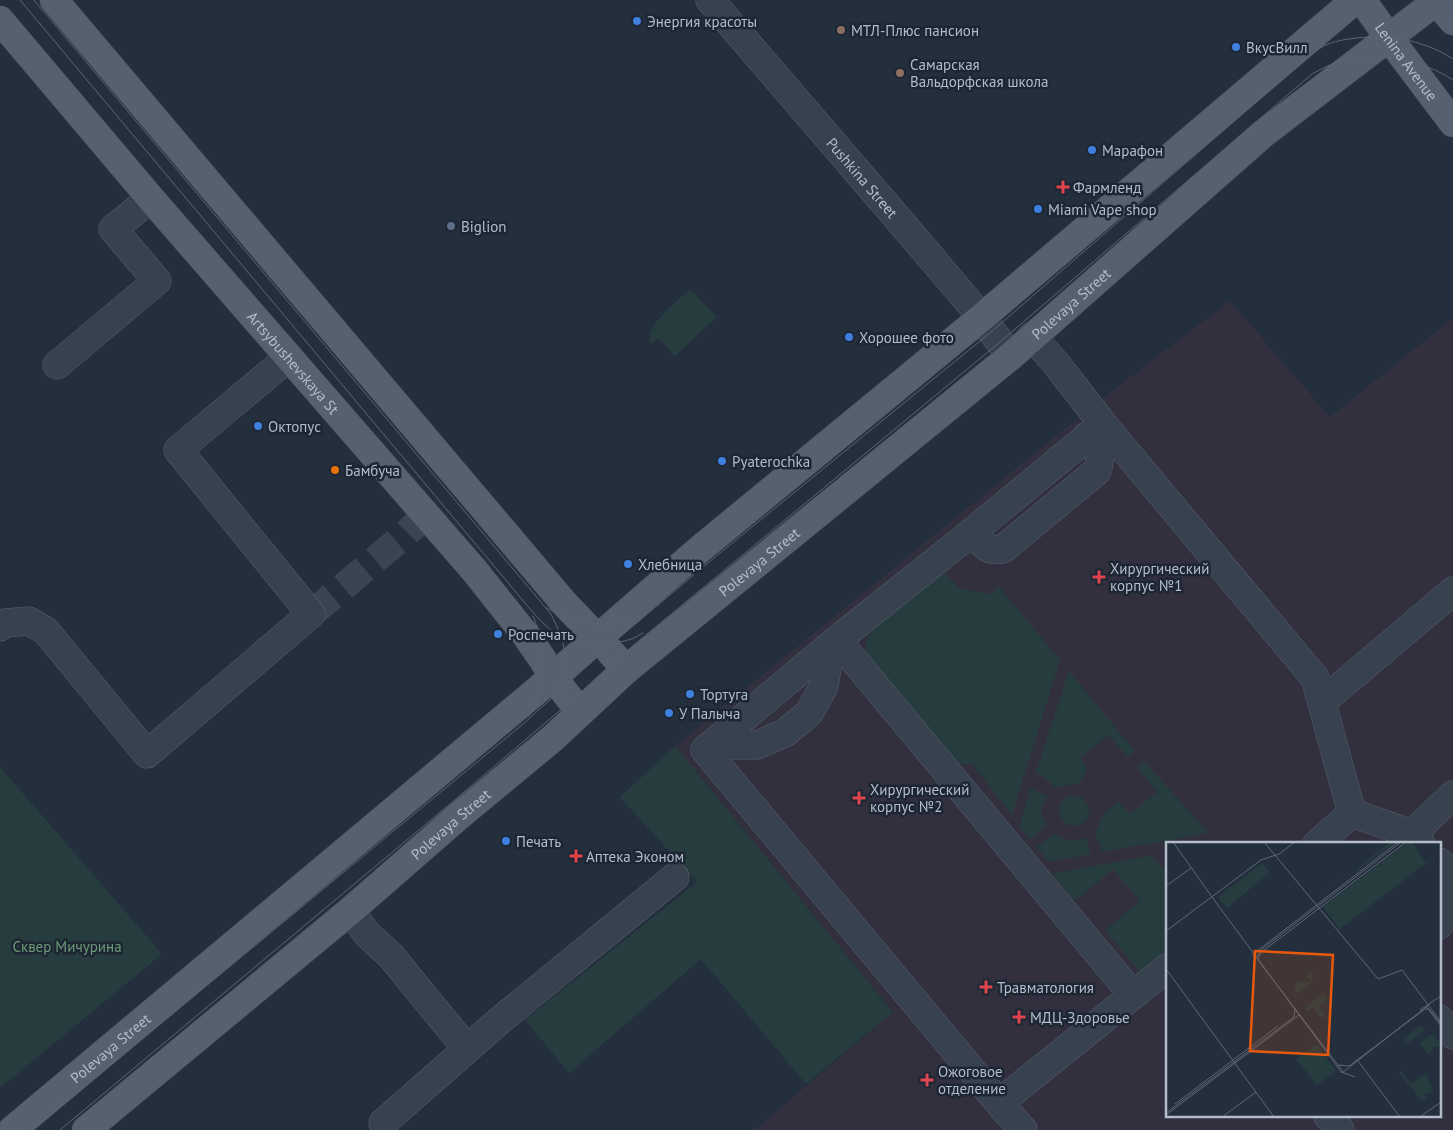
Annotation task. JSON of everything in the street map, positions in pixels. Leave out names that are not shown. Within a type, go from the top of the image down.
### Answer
[{"type":"main road","points":[[54,0],[557,596],[626,670]]},
{"type":"main road","name":"Polevaya Street","points":[[12,1130],[553,677],[700,549],[981,318],[1355,0]]},
{"type":"main road","name":"Lenina Avenue","points":[[1362,0],[1453,122]]},
{"type":"main road","name":"Polevaya Street","points":[[86,1130],[350,911],[552,738],[626,670],[1011,356],[1263,134],[1389,38],[1441,6]]},
{"type":"main road","name":"Artsybushevskaya St","points":[[0,20],[153,201],[474,570],[525,634],[553,677],[580,712]]},
{"type":"street","name":"Pushkina Street","points":[[710,0],[917,241],[1011,356]]},
{"type":"street","points":[[57,364],[157,281],[114,229],[140,207],[153,201]]},
{"type":"street","points":[[1032,336],[1058,366],[1095,430],[1315,678],[1352,813]]},
{"type":"street","points":[[0,627],[5,623],[29,621],[46,631],[147,754],[311,614],[178,450],[289,357]]},
{"type":"street","points":[[1023,1130],[705,750],[1095,430]]},
{"type":"street","points":[[1322,702],[1453,592]]},
{"type":"street","points":[[715,742],[726,745],[757,744],[785,733],[809,713],[824,686],[832,644]]},
{"type":"street","points":[[832,644],[1133,995]]},
{"type":"street","points":[[1352,813],[1416,839],[1453,795]]},
{"type":"street","points":[[1318,842],[1352,813]]},
{"type":"street","points":[[1440,863],[1453,877]]},
{"type":"street","points":[[382,1128],[467,1049],[675,877]]},
{"type":"street","points":[[1440,923],[1453,897]]},
{"type":"street","points":[[350,911],[368,935],[391,956],[467,1049]]},
{"type":"street","points":[[999,1103],[1166,969]]},
{"type":"street","points":[[1440,1020],[1453,1035]]},
{"type":"street","points":[[1330,1118],[1340,1130]]},
{"type":"shaded area","points":[[1230,301],[1330,417],[1453,318],[1453,1130],[755,1130],[893,1012],[675,746],[1100,400]]},
{"type":"green space","points":[[690,289],[717,317],[675,356],[658,338],[651,344],[649,337],[656,322]]},
{"type":"green space","points":[[942,570],[960,589],[991,594],[999,587],[1060,660],[1012,815],[972,764],[955,764],[866,654],[866,642],[869,634]]},
{"type":"green space","points":[[1069,671],[1135,751],[1128,757],[1108,735],[1081,758],[1087,770],[1080,783],[1056,787],[1036,772]]},
{"type":"green space","points":[[675,746],[893,1012],[806,1084],[701,959],[569,1073],[525,1020],[697,882],[620,797]]},
{"type":"green space","points":[[1144,761],[1209,833],[1102,852],[1095,834],[1104,814],[1118,801],[1130,814],[1157,792],[1137,767]]},
{"type":"green space","name":"Сквер Мичурина","points":[[0,767],[162,954],[0,1088]]},
{"type":"green space","points":[[1031,787],[1047,796],[1041,811],[1047,825],[1031,839],[1019,827]]},
{"type":"green space","points":[[1074,796],[1080,797],[1088,805],[1088,817],[1080,825],[1074,826],[1068,825],[1060,817],[1059,811],[1060,805],[1068,797]]},
{"type":"green space","points":[[1054,834],[1069,841],[1086,838],[1091,854],[1048,862],[1037,847]]},
{"type":"green space","points":[[1151,855],[1166,872],[1166,956],[1143,975],[1105,930],[1140,901],[1113,869],[1075,901],[1052,874]]},
{"type":"tunnel","points":[[311,614],[407,533],[426,514]]},
{"type":"tram line","points":[[20,0],[541,621],[558,635],[578,642],[607,643],[625,641],[643,633]]},
{"type":"tram line","points":[[34,0],[551,614],[561,636],[564,651],[562,674],[556,696]]},
{"type":"tram line","points":[[32,1130],[523,724],[614,642],[709,562],[991,332],[1314,52],[1328,44],[1341,40],[1386,37],[1428,46],[1453,59]]},
{"type":"tram line","points":[[60,1130],[450,804],[571,701],[617,659],[1000,342],[1312,74],[1340,61],[1354,58],[1383,57],[1413,62],[1428,67],[1453,80]]},
{"type":"tram line","points":[[547,608],[570,619],[593,624],[616,623],[640,617]]},
{"type":"tram line","points":[[528,717],[539,691],[544,660],[542,642],[533,616]]},
{"type":"place","name":"Энергия красоты","points":[[637,21]]},
{"type":"place","name":"МТЛ-Плюс пансион","points":[[841,30]]},
{"type":"place","name":"ВкусВилл","points":[[1236,47]]},
{"type":"place","name":"Самарская Вальдорфская школа","points":[[900,73]]},
{"type":"place","name":"Марафон","points":[[1092,150]]},
{"type":"place","name":"Фармленд","points":[[1063,187]]},
{"type":"place","name":"Miami Vape shop","points":[[1038,209]]},
{"type":"place","name":"Biglion","points":[[451,226]]},
{"type":"place","name":"Хорошее фото","points":[[849,337]]},
{"type":"place","name":"Октопус","points":[[258,426]]},
{"type":"place","name":"Pyaterochka","points":[[722,461]]},
{"type":"place","name":"Бамбуча","points":[[335,470]]},
{"type":"place","name":"Хлебница","points":[[628,564]]},
{"type":"place","name":"Хирургический корпус №1","points":[[1099,577]]},
{"type":"place","name":"Роспечать","points":[[498,634]]},
{"type":"place","name":"Тортуга","points":[[690,694]]},
{"type":"place","name":"У Палыча","points":[[669,713]]},
{"type":"place","name":"Хирургический корпус №2","points":[[859,798]]},
{"type":"place","name":"Печать","points":[[506,841]]},
{"type":"place","name":"Аптека Эконом","points":[[576,856]]},
{"type":"place","name":"Травматология","points":[[986,987]]},
{"type":"place","name":"МДЦ-Здоровье","points":[[1019,1017]]},
{"type":"place","name":"Ожоговое отделение","points":[[927,1080]]}]
